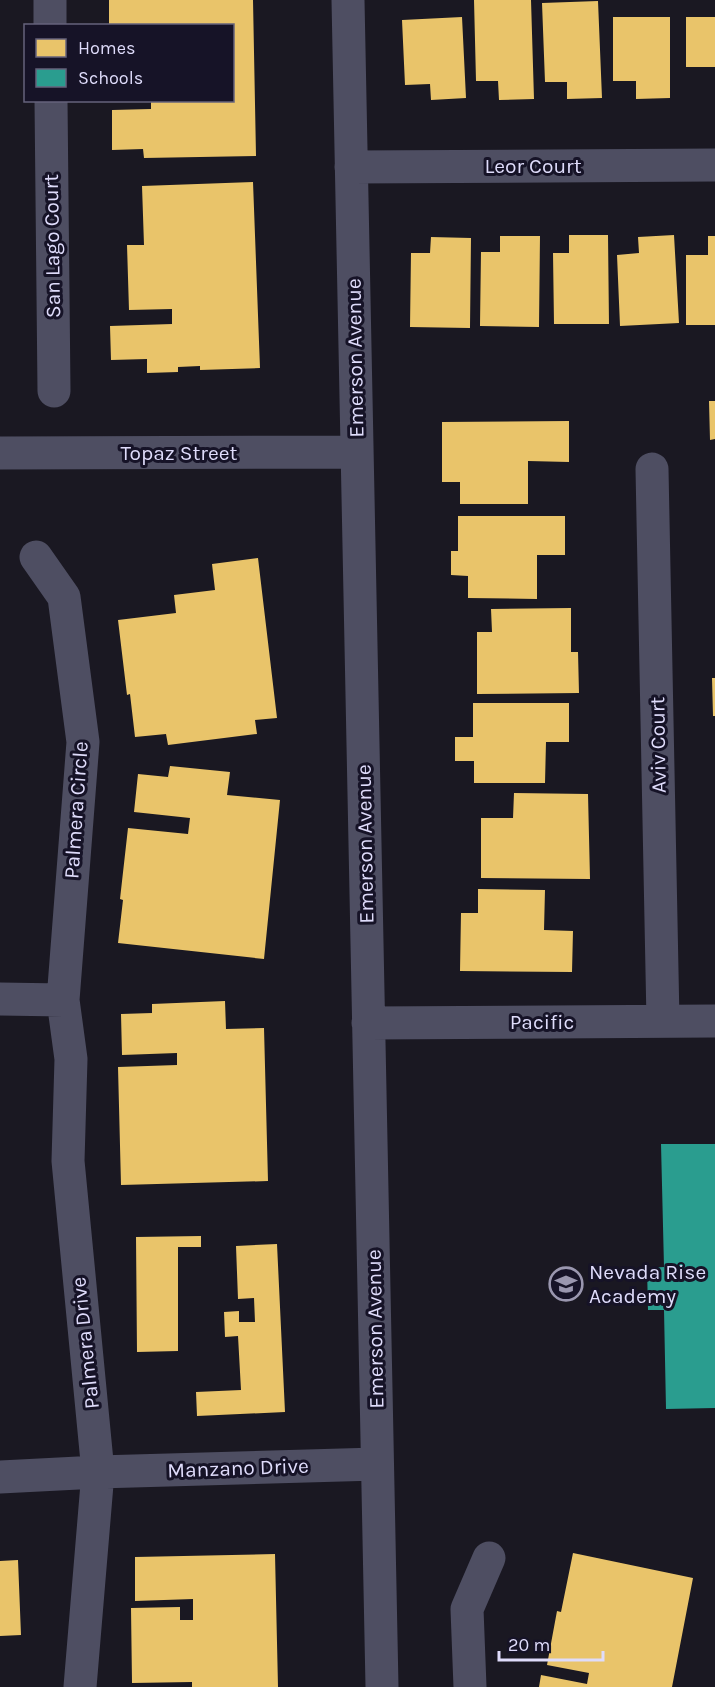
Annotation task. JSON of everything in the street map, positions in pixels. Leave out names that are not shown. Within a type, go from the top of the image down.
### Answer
[{"type":"street","points":[[50,0],[50,24]]},
{"type":"street","name":"Emerson Avenue","points":[[348,0],[382,1687]]},
{"type":"street","name":"San Lago Court","points":[[51,102],[54,391]]},
{"type":"street","name":"Leor Court","points":[[351,167],[715,165]]},
{"type":"street","name":"Topaz Street","points":[[0,453],[357,452]]},
{"type":"street","name":"Aviv Court","points":[[652,470],[663,1021]]},
{"type":"street","name":"Palmera Circle","points":[[36,557],[64,597],[83,742],[63,1000]]},
{"type":"street","points":[[0,999],[63,1000]]},
{"type":"street","name":"Palmera Drive","points":[[63,1000],[70,1059],[68,1161],[98,1472],[80,1687]]},
{"type":"street","name":"Pacific","points":[[368,1023],[715,1020]]},
{"type":"street","name":"Manzano Drive","points":[[0,1478],[98,1472],[377,1464]]},
{"type":"street","points":[[470,1687],[467,1609],[489,1558]]},
{"type":"building: Homes","points":[[109,0],[253,0],[256,156],[144,158],[143,149],[112,150],[112,110],[151,109],[151,102],[234,102],[234,24],[109,24]]},
{"type":"building: Homes","points":[[474,0],[531,0],[534,99],[499,100],[498,81],[476,81]]},
{"type":"building: Homes","points":[[598,1],[602,98],[567,99],[567,82],[545,82],[542,3]]},
{"type":"building: Homes","points":[[462,17],[466,98],[431,100],[430,84],[405,85],[402,20]]},
{"type":"building: Homes","points":[[613,17],[670,17],[670,98],[636,99],[636,81],[613,81]]},
{"type":"building: Homes","points":[[686,17],[715,17],[715,67],[686,67]]},
{"type":"building: Homes","points":[[253,182],[260,368],[200,370],[200,366],[178,367],[178,372],[147,373],[147,359],[111,360],[110,326],[172,324],[172,309],[129,310],[127,245],[144,245],[142,186]]},
{"type":"building: Homes","points":[[569,235],[608,235],[609,324],[554,324],[553,253],[569,253]]},
{"type":"building: Homes","points":[[674,235],[679,323],[620,326],[617,255],[639,253],[638,237]]},
{"type":"building: Homes","points":[[500,236],[540,236],[539,327],[480,326],[481,252],[500,252]]},
{"type":"building: Homes","points":[[708,236],[715,236],[715,325],[686,325],[686,255],[708,255]]},
{"type":"building: Homes","points":[[431,237],[471,238],[470,328],[410,327],[411,253],[430,253]]},
{"type":"building: Homes","points":[[709,401],[715,401],[715,439],[710,440]]},
{"type":"building: Homes","points":[[569,421],[569,462],[528,461],[528,504],[460,504],[460,482],[442,482],[442,422]]},
{"type":"building: Homes","points":[[458,516],[565,516],[565,555],[537,555],[537,599],[468,598],[468,576],[451,575],[451,551],[458,551]]},
{"type":"building: Homes","points":[[258,558],[277,718],[255,720],[257,734],[168,745],[166,734],[135,737],[130,694],[127,695],[118,620],[176,613],[174,595],[215,590],[212,564]]},
{"type":"building: Homes","points":[[571,608],[571,652],[578,652],[579,693],[477,694],[477,632],[492,632],[491,609]]},
{"type":"building: Homes","points":[[712,678],[715,678],[715,716],[713,716]]},
{"type":"building: Homes","points":[[473,703],[569,703],[569,742],[546,742],[545,783],[474,783],[474,761],[455,761],[455,737],[473,737]]},
{"type":"building: Homes","points":[[170,766],[230,772],[227,795],[280,800],[264,959],[118,943],[123,900],[120,899],[128,828],[188,834],[190,818],[134,812],[138,774],[168,777]]},
{"type":"building: Homes","points":[[514,793],[588,794],[590,879],[481,878],[481,818],[513,818]]},
{"type":"building: Homes","points":[[478,889],[545,890],[544,930],[573,931],[572,972],[460,971],[461,913],[478,913]]},
{"type":"building: Homes","points":[[225,1001],[226,1029],[264,1028],[268,1181],[121,1185],[118,1067],[177,1065],[177,1053],[122,1055],[121,1014],[152,1013],[152,1004]]},
{"type":"building: Homes","points":[[201,1236],[201,1247],[178,1247],[178,1351],[137,1352],[136,1237]]},
{"type":"building: Homes","points":[[277,1244],[285,1412],[197,1416],[196,1392],[241,1390],[238,1336],[225,1337],[224,1312],[239,1311],[239,1322],[255,1322],[254,1298],[238,1299],[236,1246]]},
{"type":"building: Homes","points":[[573,1553],[693,1578],[672,1687],[539,1687],[541,1675],[587,1684],[589,1673],[547,1665],[557,1611],[561,1612]]},
{"type":"building: Homes","points":[[275,1554],[278,1687],[192,1687],[192,1682],[132,1683],[131,1608],[180,1607],[180,1620],[193,1620],[193,1599],[135,1601],[135,1557]]},
{"type":"building: Homes","points":[[18,1560],[21,1635],[0,1636],[0,1561]]},
{"type":"building: Schools","points":[[661,1144],[715,1144],[715,1408],[666,1409],[664,1310],[648,1310],[647,1268],[664,1267]]},
{"type":"place","name":"Nevada Rise Academy","points":[[566,1284]]}]
